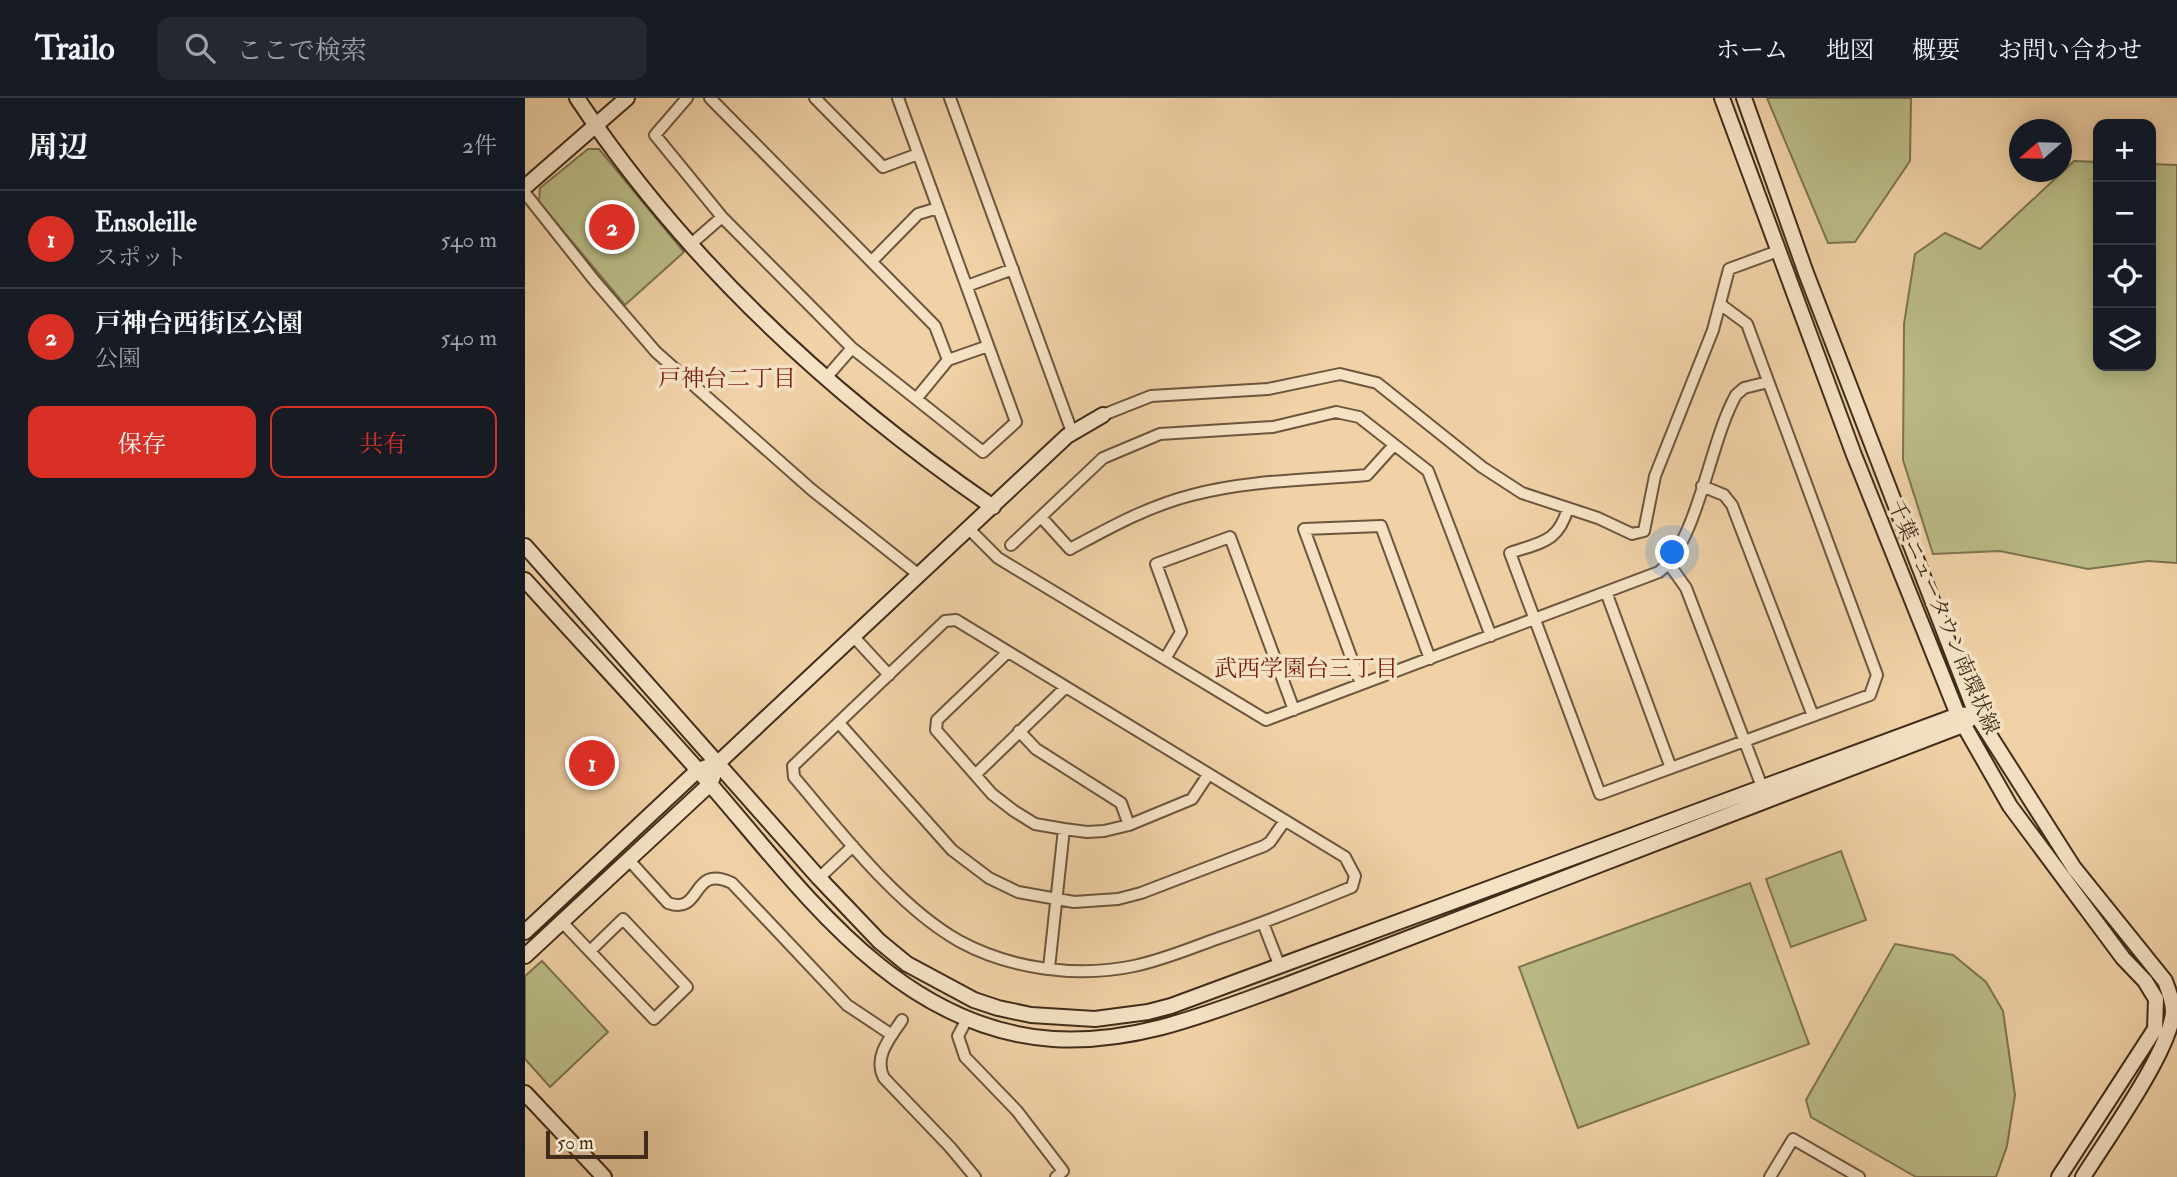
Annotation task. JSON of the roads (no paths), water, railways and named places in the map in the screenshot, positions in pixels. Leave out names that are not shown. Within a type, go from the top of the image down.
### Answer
[{"type":"street","points":[[577,98],[655,204],[744,302],[825,379],[945,474],[993,507]]},
{"type":"street","points":[[525,187],[627,98]]},
{"type":"street","points":[[687,98],[655,135],[722,217],[852,348],[983,452],[1016,422],[898,98]]},
{"type":"street","points":[[711,98],[935,326],[948,360]]},
{"type":"street","points":[[815,98],[883,167],[918,154]]},
{"type":"street","points":[[950,98],[1072,432]]},
{"type":"street","name":"千葉ニュータウン南環状線","points":[[1722,98],[1854,454],[1961,720],[2010,806],[2156,999]]},
{"type":"street","name":"千葉ニュータウン南環状線","points":[[1744,98],[1806,273],[1976,714],[2074,868],[2174,993]]},
{"type":"street","points":[[525,193],[656,352],[812,490],[919,575]]},
{"type":"street","points":[[872,261],[918,214],[938,208]]},
{"type":"street","points":[[691,244],[722,217]]},
{"type":"street","points":[[525,932],[698,770],[718,763],[1072,432],[1103,415],[1151,396],[1268,389],[1340,374],[1377,383],[1482,467],[1523,493],[1598,518],[1632,534],[1644,531],[1655,476],[1713,330],[1729,269],[1778,251]]},
{"type":"street","points":[[967,286],[1013,270]]},
{"type":"street","points":[[1568,508],[1563,525],[1552,538],[1510,553],[1599,794],[1870,695],[1877,675],[1747,324],[1720,304]]},
{"type":"street","points":[[916,399],[948,360],[988,346]]},
{"type":"street","points":[[825,379],[852,348]]},
{"type":"street","points":[[969,529],[998,558],[1266,720],[1659,572],[1669,564],[1683,541],[1735,395],[1744,388],[1769,382]]},
{"type":"street","points":[[1011,545],[1103,458],[1160,434],[1273,427],[1336,412],[1359,417],[1428,471],[1491,636]]},
{"type":"street","points":[[1041,517],[1070,550],[1135,516],[1191,495],[1234,486],[1367,475],[1394,445]]},
{"type":"street","points":[[1702,486],[1724,495],[1732,505],[1812,716]]},
{"type":"street","points":[[1361,684],[1304,529],[1381,526],[1430,659]]},
{"type":"street","points":[[1165,659],[1181,632],[1156,564],[1230,537],[1294,710]]},
{"type":"street","points":[[525,546],[819,878],[879,941],[907,964],[974,1000],[1031,1015],[1095,1019],[1148,1012],[1765,794]]},
{"type":"street","points":[[1669,564],[1686,588],[1765,794]]},
{"type":"street","points":[[528,588],[698,770],[808,896],[864,954],[895,980],[967,1019],[1031,1036],[1073,1040],[1130,1035],[1182,1023],[1976,714]]},
{"type":"street","points":[[1606,592],[1671,768]]},
{"type":"street","points":[[956,620],[1008,652],[1345,857],[1355,876],[1352,887],[1263,923],[1133,966],[1072,971],[1049,968],[987,954],[957,940],[901,896],[853,846],[794,777],[793,766],[945,621],[956,620]]},
{"type":"street","points":[[853,636],[889,675]]},
{"type":"street","points":[[1008,652],[937,720],[936,730],[992,794],[1035,824],[1087,832],[1129,825],[1192,799],[1208,775]]},
{"type":"street","points":[[976,774],[1065,688]]},
{"type":"street","points":[[839,723],[952,850],[989,878],[1019,891],[1057,901],[1118,899],[1141,893],[1264,846],[1284,822]]},
{"type":"street","points":[[1019,731],[1036,749],[1121,803],[1129,825]]},
{"type":"street","points":[[525,956],[710,784],[718,763]]},
{"type":"street","points":[[1049,968],[1064,829]]},
{"type":"street","points":[[819,878],[853,846]]},
{"type":"street","points":[[628,859],[668,903],[677,907],[686,905],[706,880],[719,877],[732,883],[847,1005],[892,1035]]},
{"type":"street","points":[[562,922],[653,1019],[687,987],[623,919],[590,951]]},
{"type":"street","points":[[1263,923],[1280,967]]},
{"type":"street","points":[[2059,1177],[2155,1029],[2156,999],[2174,993],[2173,1013],[2159,1054],[2083,1177]]},
{"type":"street","points":[[967,1019],[958,1036],[965,1057],[1017,1111],[1063,1171],[1056,1177]]},
{"type":"street","points":[[902,1020],[879,1059],[884,1079],[975,1177]]},
{"type":"street","points":[[525,1093],[604,1177]]},
{"type":"street","points":[[1770,1177],[1793,1139],[1859,1177]]},
{"type":"place","name":"戸神台西街区公園","points":[[612,227]]},
{"type":"place","name":"Ensoleille","points":[[592,763]]},
{"type":"district","name":"戸神台二丁目","points":[[727,378]]},
{"type":"district","name":"武西学園台三丁目","points":[[1306,668]]}]
